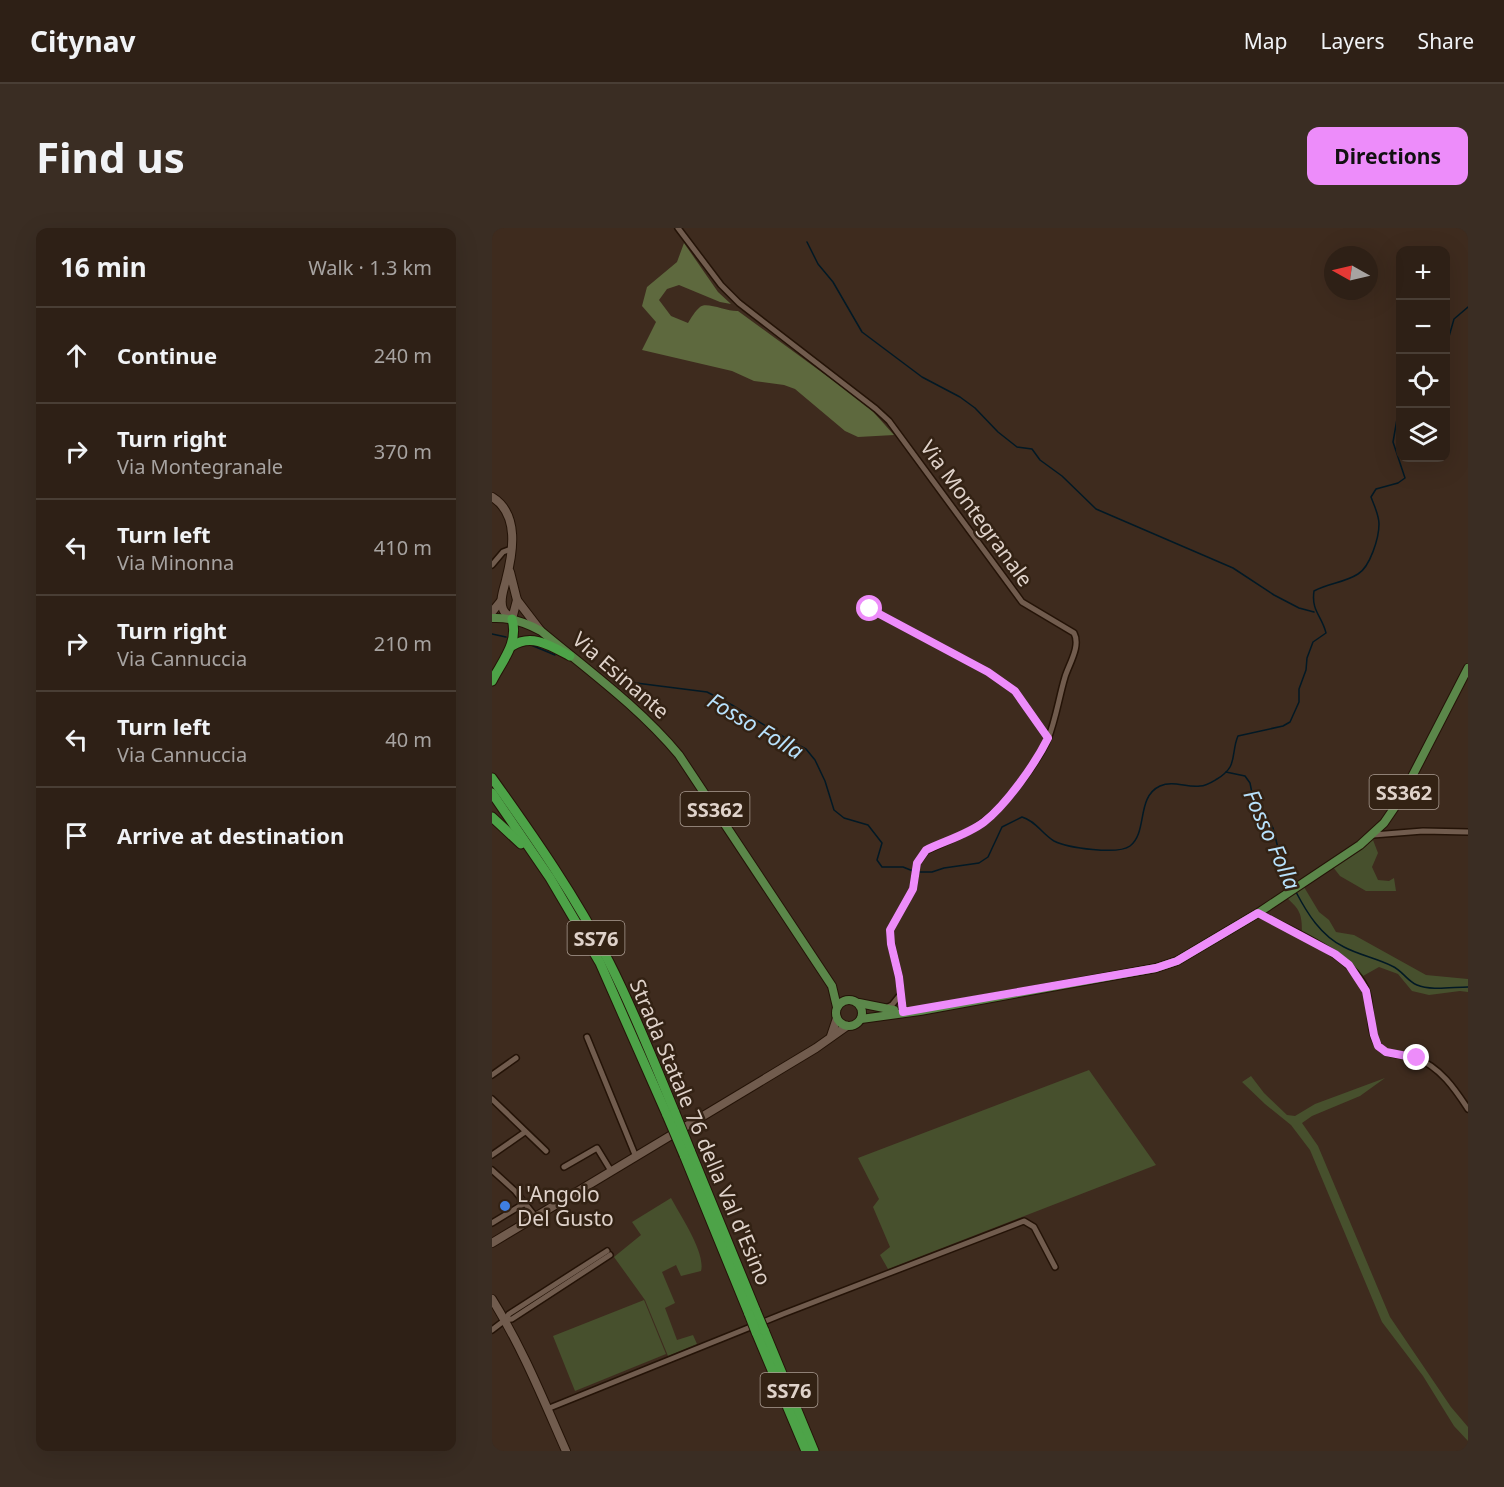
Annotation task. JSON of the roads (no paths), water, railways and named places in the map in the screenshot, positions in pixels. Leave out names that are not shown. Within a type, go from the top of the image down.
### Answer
[{"type":"highway","points":[[492,681],[512,646],[514,627],[512,619]]},
{"type":"highway","points":[[512,646],[520,641],[532,640],[543,642],[570,656]]},
{"type":"highway","points":[[492,772],[496,790]]},
{"type":"highway","name":"Strada Statale 76 della Val d'Esino","points":[[492,778],[496,790],[579,924],[621,1006],[671,1114]]},
{"type":"highway","name":"Strada Statale 76 della Val d'Esino","points":[[496,790],[559,875],[608,961],[628,1002],[671,1114],[753,1312],[806,1451]]},
{"type":"highway","points":[[492,817],[511,833],[536,862],[579,924]]},
{"type":"highway","name":"Strada Statale 76 della Val d'Esino","points":[[760,1331],[814,1451]]},
{"type":"main road","points":[[492,497],[500,502],[512,520],[509,567],[501,601],[503,610],[512,619]]},
{"type":"main road","points":[[509,567],[517,600],[541,631]]},
{"type":"main road","points":[[512,619],[517,600]]},
{"type":"main road","points":[[492,612],[501,601]]},
{"type":"main road","name":"SS362","points":[[492,618],[512,619]]},
{"type":"main road","name":"Via Esinante","points":[[512,619],[541,631],[636,708],[680,755],[832,986],[837,1007]]},
{"type":"main road","name":"SS362","points":[[847,1026],[856,1025],[861,1019],[1156,968],[1177,961],[1302,884],[1360,845],[1384,823],[1401,798],[1468,668]]},
{"type":"main road","name":"Via Esinante","points":[[832,986],[856,1001]]},
{"type":"main road","points":[[837,1007],[845,1000],[856,1001],[863,1010],[861,1019]]},
{"type":"main road","name":"SS362","points":[[856,1001],[903,1012]]},
{"type":"main road","name":"SS362","points":[[837,1007],[837,1018]]},
{"type":"main road","points":[[837,1018],[839,1022],[847,1026]]},
{"type":"main road","points":[[831,1036],[837,1018]]},
{"type":"main road","points":[[492,1243],[816,1048],[847,1026]]},
{"type":"main road","points":[[492,1299],[505,1320],[566,1451]]},
{"type":"street","name":"Via Montegranale","points":[[678,228],[721,285],[734,298],[876,409],[889,422],[1022,602],[1074,633],[1076,638],[1076,646],[1048,738],[1040,754],[998,810],[982,823],[926,850],[919,858],[913,889],[890,930],[903,1012]]},
{"type":"street","points":[[492,565],[503,552],[511,549]]},
{"type":"street","points":[[870,609],[988,672],[1015,691],[1048,738]]},
{"type":"street","points":[[1371,835],[1423,831],[1468,832]]},
{"type":"street","points":[[1258,913],[1335,954],[1349,965],[1366,991],[1378,1046],[1386,1052],[1417,1058],[1437,1071],[1454,1087],[1468,1109]]},
{"type":"street","points":[[884,1009],[892,1005],[900,995]]},
{"type":"street","points":[[587,1037],[636,1157]]},
{"type":"street","points":[[492,1075],[516,1058]]},
{"type":"street","points":[[492,1099],[546,1151]]},
{"type":"street","points":[[492,1155],[525,1132]]},
{"type":"street","points":[[564,1167],[597,1148],[611,1172]]},
{"type":"street","points":[[492,1170],[535,1216]]},
{"type":"street","points":[[492,1223],[525,1203]]},
{"type":"street","points":[[548,1409],[783,1314],[1024,1221],[1034,1227],[1055,1267]]},
{"type":"street","points":[[492,1330],[608,1253]]},
{"type":"waterway","points":[[807,242],[818,264],[833,282],[862,332],[922,377],[960,397],[975,408],[998,432],[1017,447],[1032,449],[1040,460],[1062,476],[1096,509],[1233,568],[1274,595],[1299,608],[1314,612]]},
{"type":"waterway","points":[[1450,333],[1454,319],[1468,307]]},
{"type":"waterway","points":[[917,872],[932,872],[979,863],[988,857],[1002,827],[1022,817],[1031,821],[1050,838],[1061,844],[1093,850],[1124,849],[1135,840],[1145,806],[1153,791],[1165,784],[1195,786],[1209,784],[1230,767],[1238,736],[1283,726],[1290,722],[1299,702],[1299,689],[1313,642],[1326,633],[1315,609],[1314,591],[1347,579],[1362,570],[1373,552],[1379,530],[1378,517],[1371,497],[1376,489],[1398,483],[1405,478],[1393,442],[1399,408]]},
{"type":"waterway","points":[[492,634],[506,637]]},
{"type":"waterway","points":[[531,645],[555,655]]},
{"type":"waterway","name":"Fosso Folla","points":[[610,675],[636,683],[707,692],[806,749],[815,760],[825,781],[834,810],[844,818],[868,825],[882,843],[877,860],[882,867],[903,867],[913,871]]},
{"type":"waterway","name":"Fosso Folla","points":[[1226,772],[1245,776],[1250,783],[1252,793],[1273,828],[1282,864],[1293,885]]},
{"type":"waterway","name":"Fosso Folla","points":[[1296,892],[1310,916],[1328,937],[1344,947],[1392,966],[1423,987],[1468,987]]},
{"type":"place","name":"L'Angolo Del Gusto","points":[[505,1206]]}]
